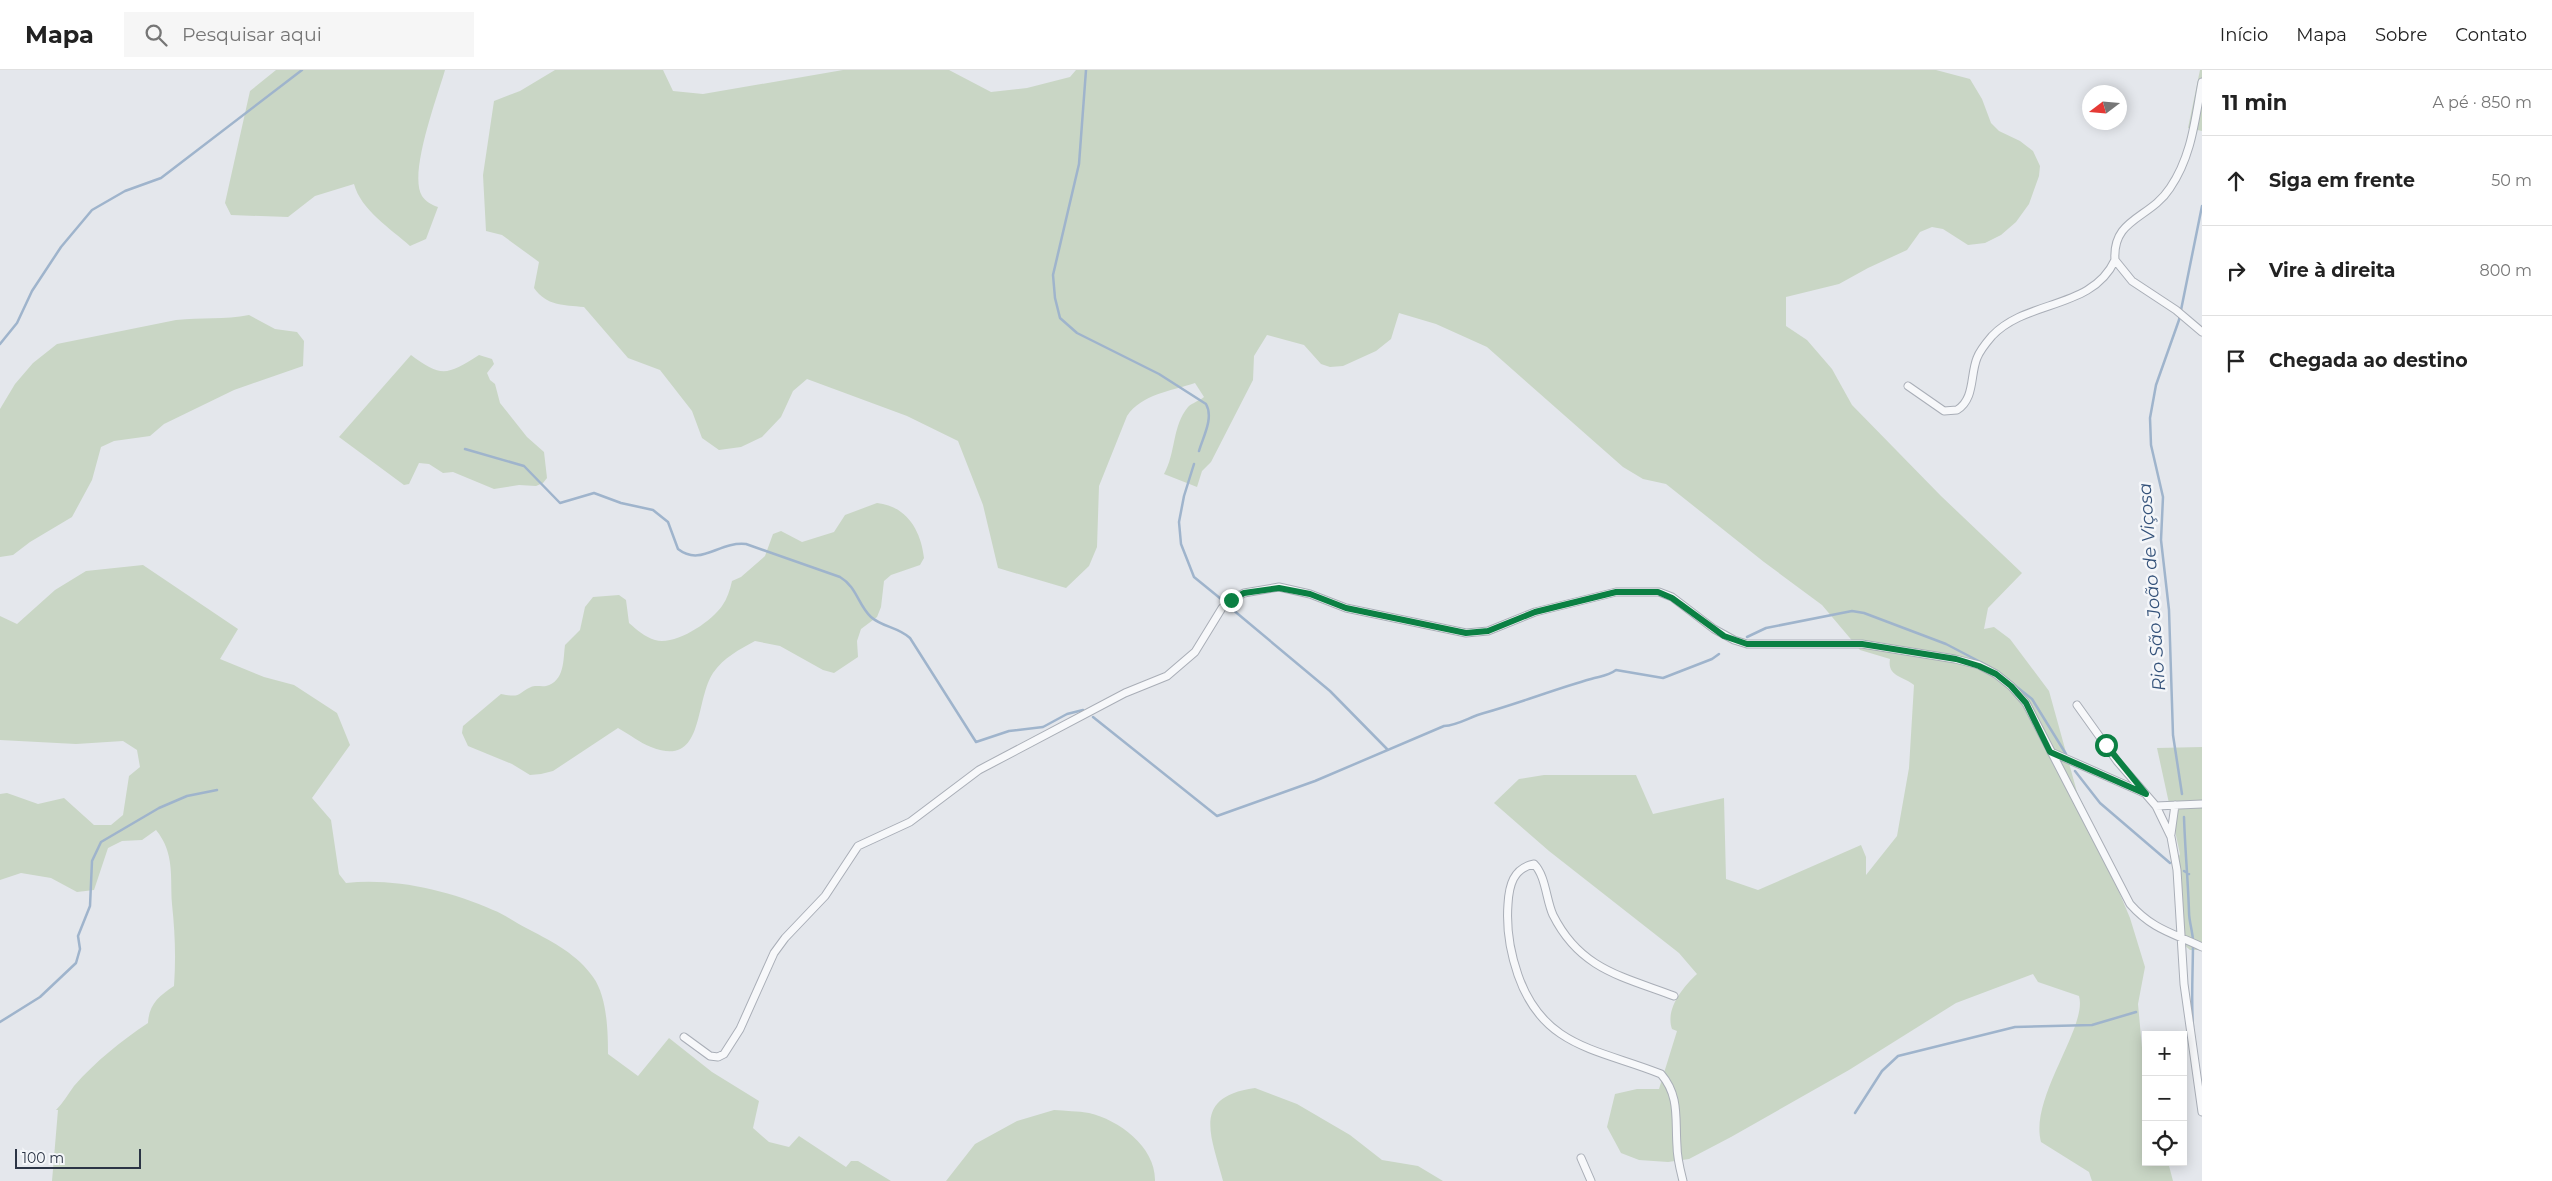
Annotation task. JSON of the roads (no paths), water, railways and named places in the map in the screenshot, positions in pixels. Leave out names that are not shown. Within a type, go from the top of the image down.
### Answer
[{"type":"street","points":[[1908,386],[1944,411],[1957,410],[1968,398],[1977,358],[1997,331],[2016,318],[2079,295],[2104,278],[2115,260],[2115,241],[2119,232],[2158,204],[2178,174],[2190,145],[2202,82]]},
{"type":"street","points":[[2115,260],[2137,286],[2176,310],[2202,332]]},
{"type":"street","points":[[684,1037],[710,1056],[718,1057],[724,1054],[740,1029],[774,953],[794,927],[825,896],[858,846],[910,822],[979,770],[1125,693],[1167,676],[1195,652],[1222,608],[1231,600],[1244,593],[1261,589],[1279,588],[1294,590],[1346,608],[1466,633],[1488,631],[1535,612],[1616,592],[1658,592],[1672,598],[1724,636],[1747,644],[1862,644],[1956,659],[1979,666],[2004,680],[2026,703],[2130,904],[2152,924],[2180,939],[2200,946]]},
{"type":"street","points":[[2077,705],[2117,761],[2156,806],[2171,837],[2177,870],[2180,939],[2189,1030],[2202,1112]]},
{"type":"street","points":[[2050,752],[2146,794]]},
{"type":"street","points":[[2156,806],[2202,804]]},
{"type":"street","points":[[2171,837],[2175,805]]},
{"type":"street","points":[[1674,996],[1604,969],[1580,954],[1553,914],[1539,871],[1534,864],[1524,868],[1513,878],[1509,893],[1507,934],[1511,955],[1535,1012],[1548,1026],[1577,1044],[1661,1074],[1670,1085],[1676,1102],[1677,1148],[1683,1181]]},
{"type":"street","points":[[1580,1158],[1591,1181]]},
{"type":"waterway","points":[[0,344],[17,323],[32,291],[61,247],[92,210],[125,191],[161,178],[302,70]]},
{"type":"waterway","points":[[1086,70],[1079,164],[1053,275],[1055,298],[1060,318],[1077,333],[1159,374],[1206,404],[1209,415],[1199,451]]},
{"type":"waterway","name":"Rio São João de Viçosa","points":[[2182,794],[2173,735],[2169,610],[2161,540],[2163,497],[2151,445],[2150,418],[2156,385],[2179,320],[2202,206]]},
{"type":"waterway","points":[[465,449],[524,466],[560,503],[594,493],[621,503],[653,510],[668,522],[678,549],[686,554],[703,555],[727,546],[746,544],[840,577],[854,591],[871,617],[910,638],[976,742],[1009,731],[1043,727],[1067,714],[1083,710]]},
{"type":"waterway","points":[[1194,464],[1184,496],[1179,522],[1181,544],[1194,577],[1221,599]]},
{"type":"waterway","points":[[1232,609],[1330,691],[1387,749]]},
{"type":"waterway","points":[[1747,637],[1766,628],[1852,611],[1864,613],[1946,644],[1990,667]]},
{"type":"waterway","points":[[1093,717],[1217,816],[1315,781],[1444,726],[1607,675],[1616,670],[1663,678],[1712,659],[1719,654]]},
{"type":"waterway","points":[[2003,676],[2032,699],[2066,754]]},
{"type":"waterway","points":[[2075,771],[2100,803],[2170,863]]},
{"type":"waterway","points":[[0,1022],[40,997],[76,963],[80,949],[78,936],[90,906],[92,861],[101,842],[159,808],[187,796],[217,790]]},
{"type":"waterway","name":"Rio São João de Viçosa","points":[[2184,817],[2189,916],[2193,942],[2193,1027]]},
{"type":"waterway","name":"Rio São João de Viçosa","points":[[2184,871],[2189,874]]},
{"type":"waterway","points":[[1855,1113],[1882,1071],[1898,1056],[2015,1027],[2092,1025],[2136,1012]]}]
